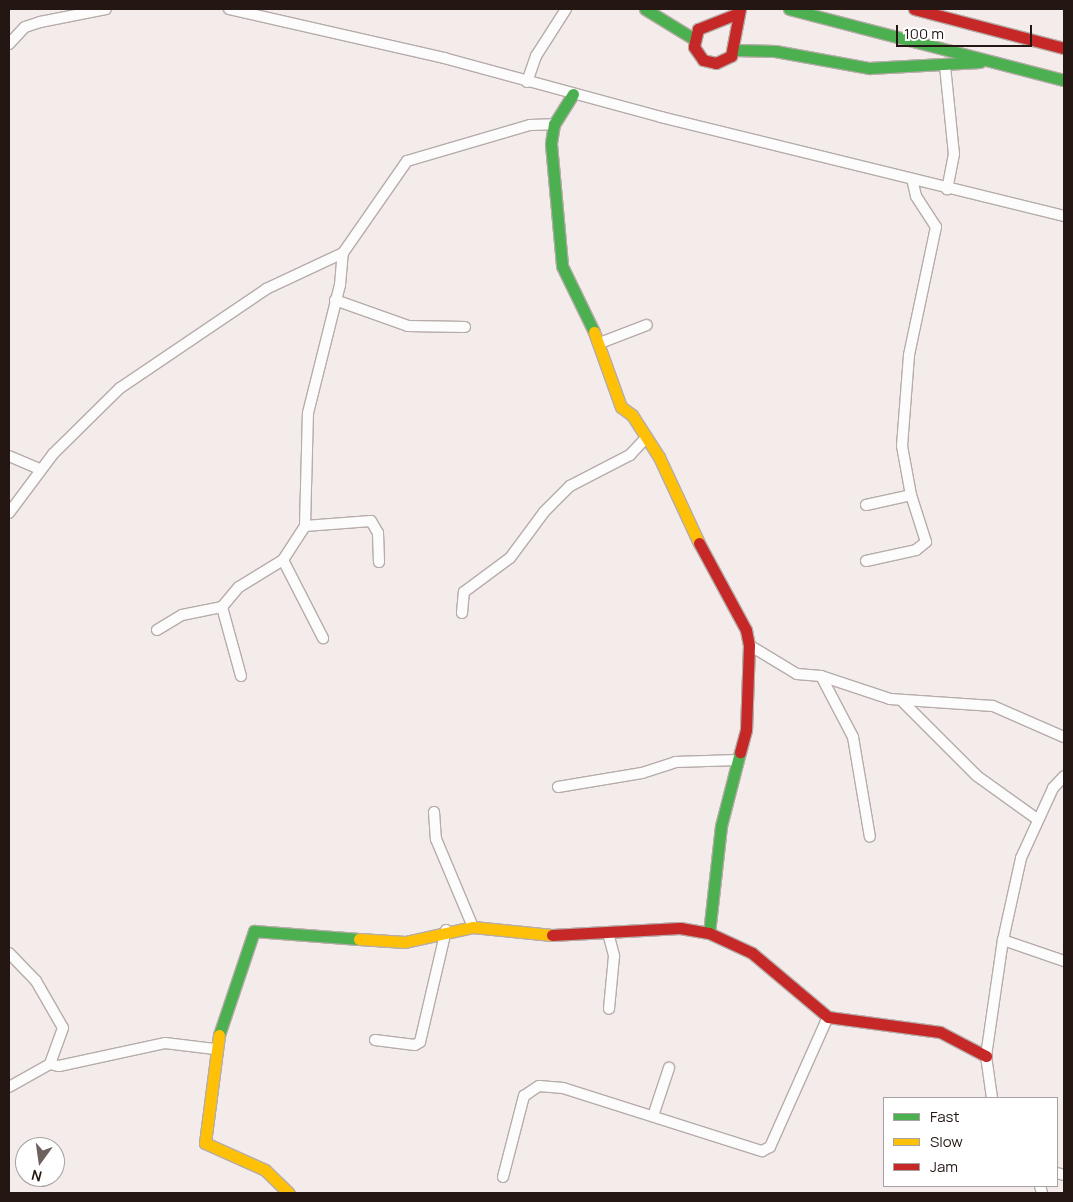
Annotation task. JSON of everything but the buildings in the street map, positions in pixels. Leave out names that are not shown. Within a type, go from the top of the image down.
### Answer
[{"type":"main road","points":[[645,9],[694,40],[697,54],[710,62],[725,61],[734,50],[738,11],[709,22],[694,40]]},
{"type":"main road","points":[[789,9],[1064,80]]},
{"type":"main road","points":[[914,9],[1064,48]]},
{"type":"main road","points":[[957,9],[981,26]]},
{"type":"main road","points":[[734,50],[775,51],[869,68],[945,66],[990,60]]},
{"type":"main road","points":[[573,94],[554,124],[557,246],[562,266],[600,343],[621,407],[632,415],[645,439],[660,457],[676,498],[739,615],[749,645],[748,707],[738,760],[721,826],[709,933]]},
{"type":"main road","points":[[289,1193],[251,1161],[205,1142],[215,1049],[254,931],[405,942],[446,930],[473,927],[561,937],[664,928],[709,933],[752,953],[828,1017],[940,1032],[986,1056]]},
{"type":"street","points":[[9,44],[24,28],[40,22],[106,9]]},
{"type":"street","points":[[229,9],[244,10],[435,56],[573,94],[947,189],[1064,216]]},
{"type":"street","points":[[527,82],[536,56],[566,9]]},
{"type":"street","points":[[945,66],[954,154],[947,189]]},
{"type":"street","points":[[157,630],[182,615],[222,607],[239,587],[283,560],[305,526],[308,413],[335,300],[343,253],[407,161],[530,125],[554,124]]},
{"type":"street","points":[[866,561],[916,550],[926,542],[911,495],[902,446],[909,355],[936,227],[916,196],[912,179]]},
{"type":"street","points":[[9,513],[40,469],[136,376],[266,289],[343,253]]},
{"type":"street","points":[[335,300],[408,326],[465,327]]},
{"type":"street","points":[[600,343],[647,325]]},
{"type":"street","points":[[462,613],[464,592],[510,558],[544,512],[570,486],[630,455],[645,439]]},
{"type":"street","points":[[9,456],[40,469]]},
{"type":"street","points":[[866,506],[911,495]]},
{"type":"street","points":[[305,526],[371,520],[378,533],[379,562]]},
{"type":"street","points":[[283,560],[323,638]]},
{"type":"street","points":[[222,607],[241,676]]},
{"type":"street","points":[[749,645],[797,674],[822,676],[856,691],[901,700],[993,706],[1064,737]]},
{"type":"street","points":[[822,676],[853,737],[870,836]]},
{"type":"street","points":[[901,700],[977,776],[1037,819]]},
{"type":"street","points":[[558,787],[642,772],[674,762],[738,760]]},
{"type":"street","points":[[992,1097],[986,1056],[1002,940],[1021,858],[1037,819],[1064,776]]},
{"type":"street","points":[[434,812],[436,839],[473,927]]},
{"type":"street","points":[[375,1040],[420,1042],[446,930]]},
{"type":"street","points":[[608,933],[614,956],[609,1009]]},
{"type":"street","points":[[1002,940],[1064,961]]},
{"type":"street","points":[[9,953],[36,981],[63,1028],[50,1064],[9,1087]]},
{"type":"street","points":[[503,1177],[524,1096],[532,1087],[562,1088],[762,1151],[770,1147],[828,1017]]},
{"type":"street","points":[[50,1064],[59,1066],[165,1043],[215,1049]]},
{"type":"street","points":[[653,1116],[669,1068]]},
{"type":"traffic: fast","points":[[645,9],[694,39]]},
{"type":"traffic: fast","points":[[789,9],[1064,80]]},
{"type":"traffic: fast","points":[[735,50],[775,51],[869,68],[980,62]]},
{"type":"traffic: fast","points":[[573,94],[554,124],[551,144],[562,266],[594,332]]},
{"type":"traffic: fast","points":[[709,933],[721,826],[740,752]]},
{"type":"traffic: fast","points":[[219,1035],[254,931],[359,939]]},
{"type":"traffic: slow","points":[[594,332],[621,407],[632,415],[659,457],[699,543]]},
{"type":"traffic: slow","points":[[359,939],[405,942],[473,927],[552,935]]},
{"type":"traffic: slow","points":[[219,1035],[205,1143],[265,1170],[289,1193]]},
{"type":"traffic: jam","points":[[736,14],[698,29],[694,47],[703,60],[716,63],[731,56],[740,9]]},
{"type":"traffic: jam","points":[[914,9],[1064,48]]},
{"type":"traffic: jam","points":[[699,543],[746,630],[749,645],[746,730],[740,752]]},
{"type":"traffic: jam","points":[[552,935],[680,928],[709,933],[752,953],[828,1017],[940,1032],[986,1056]]}]
